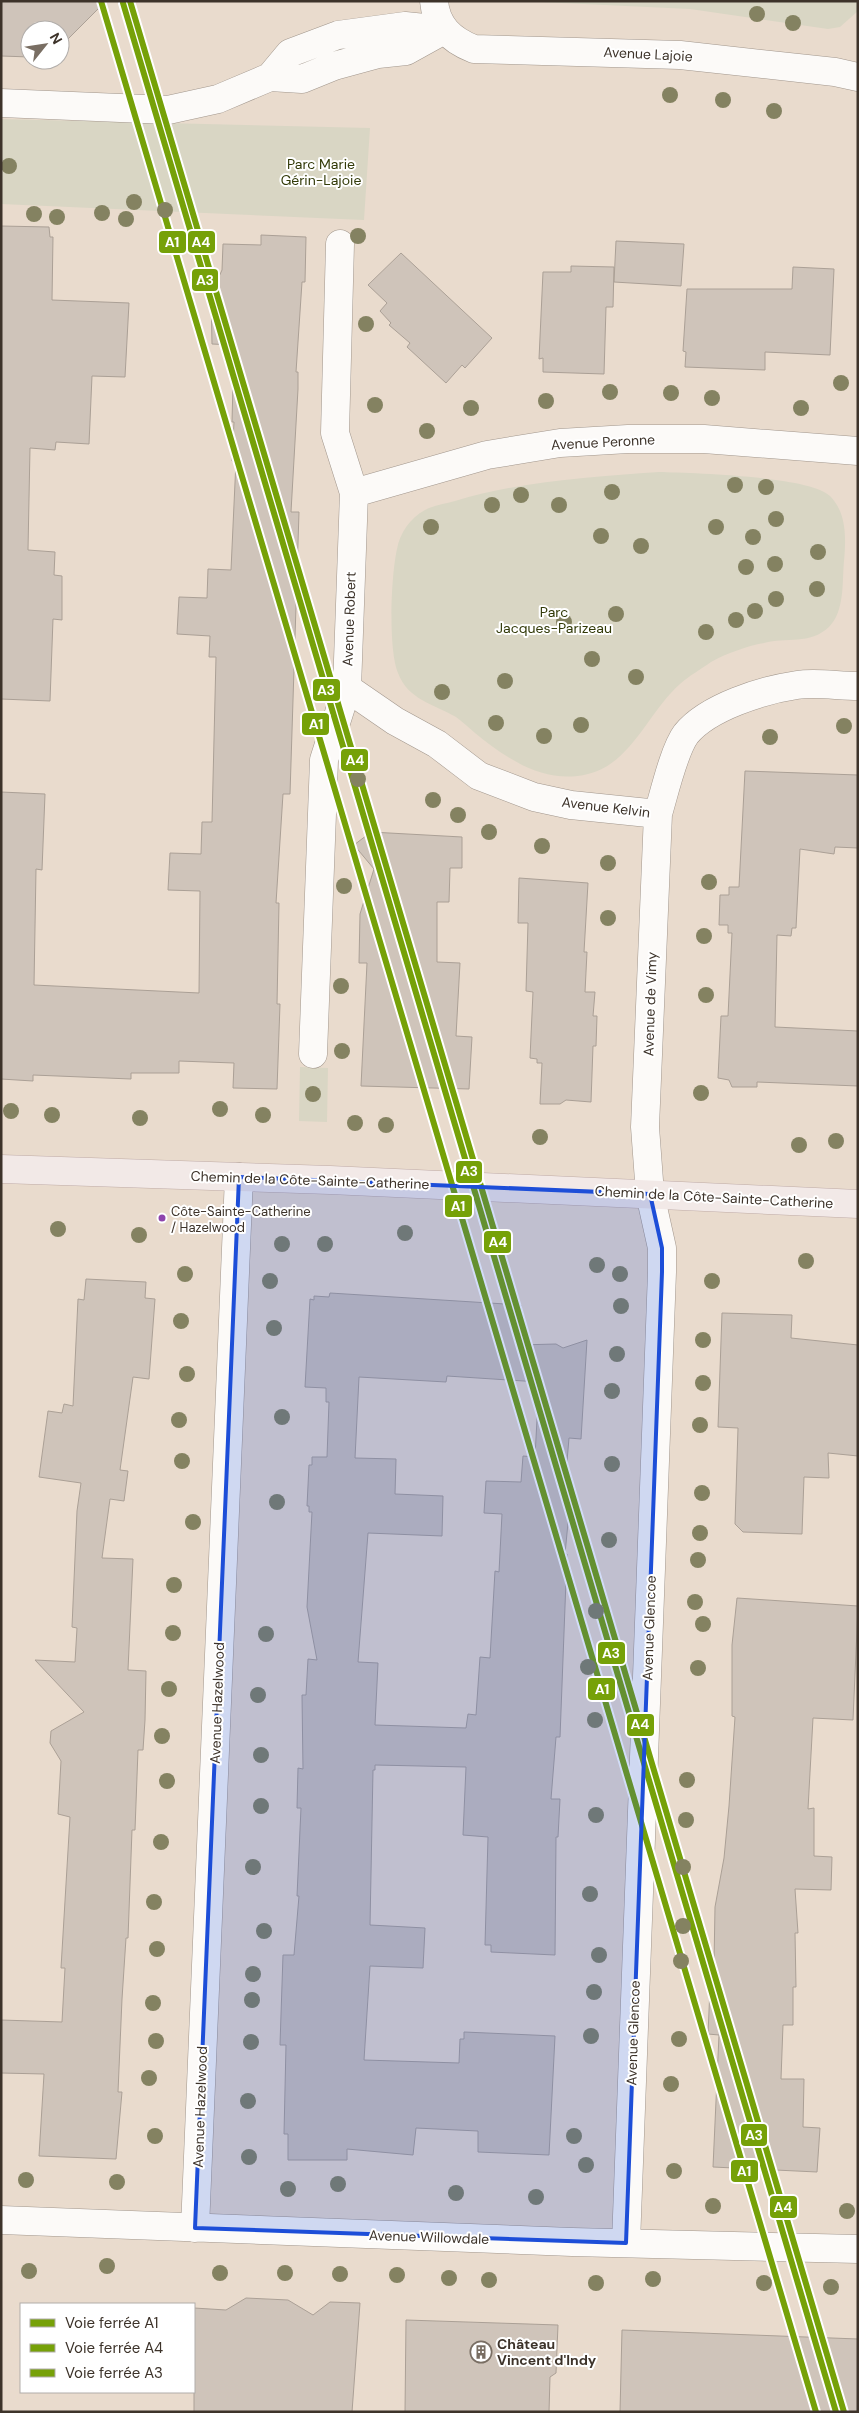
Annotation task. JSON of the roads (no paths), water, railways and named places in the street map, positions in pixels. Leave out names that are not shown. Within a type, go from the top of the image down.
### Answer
[{"type":"main road","name":"Chemin de la Côte-Sainte-Catherine","points":[[1,1169],[239,1177],[858,1204]]},
{"type":"street","points":[[1,103],[168,110],[218,99],[270,77],[302,78],[334,66],[378,54],[406,51],[444,30],[435,11],[434,1]]},
{"type":"street","name":"Avenue Lajoie","points":[[444,30],[456,42],[474,49],[680,55],[817,70],[858,77]]},
{"type":"street","name":"Avenue Robert","points":[[313,1054],[324,760],[346,688],[354,493],[335,432],[340,244]]},
{"type":"street","name":"Avenue Peronne","points":[[354,493],[487,455],[560,443],[628,439],[704,439],[858,452]]},
{"type":"street","name":"Avenue Kelvin","points":[[346,688],[395,720],[437,744],[479,776],[534,797],[572,805],[658,814],[669,774],[686,735],[708,716],[739,700],[797,685],[858,686]]},
{"type":"street","name":"Avenue de Vimy","points":[[650,1194],[645,1127],[658,814]]},
{"type":"street","name":"Avenue Hazelwood","points":[[195,2228],[239,1177]]},
{"type":"street","name":"Avenue Glencoe","points":[[626,2243],[662,1272],[662,1248],[650,1194]]},
{"type":"street","name":"Avenue Willowdale","points":[[1,2220],[626,2243],[858,2249]]},
{"type":"rail line","name":"A1","points":[[101,1],[816,2412]]},
{"type":"rail line","name":"A4","points":[[130,1],[844,2412]]},
{"type":"rail line","name":"A3","points":[[123,3],[836,2412]]},
{"type":"place","name":"Côte-Sainte-Catherine / Hazelwood","points":[[162,1218]]},
{"type":"place","name":"Château Vincent d'Indy","points":[[481,2352]]},
{"type":"park label","name":"Parc Marie Gérin-Lajoie","points":[[321,172]]},
{"type":"park label","name":"Parc Jacques-Parizeau","points":[[554,620]]}]
